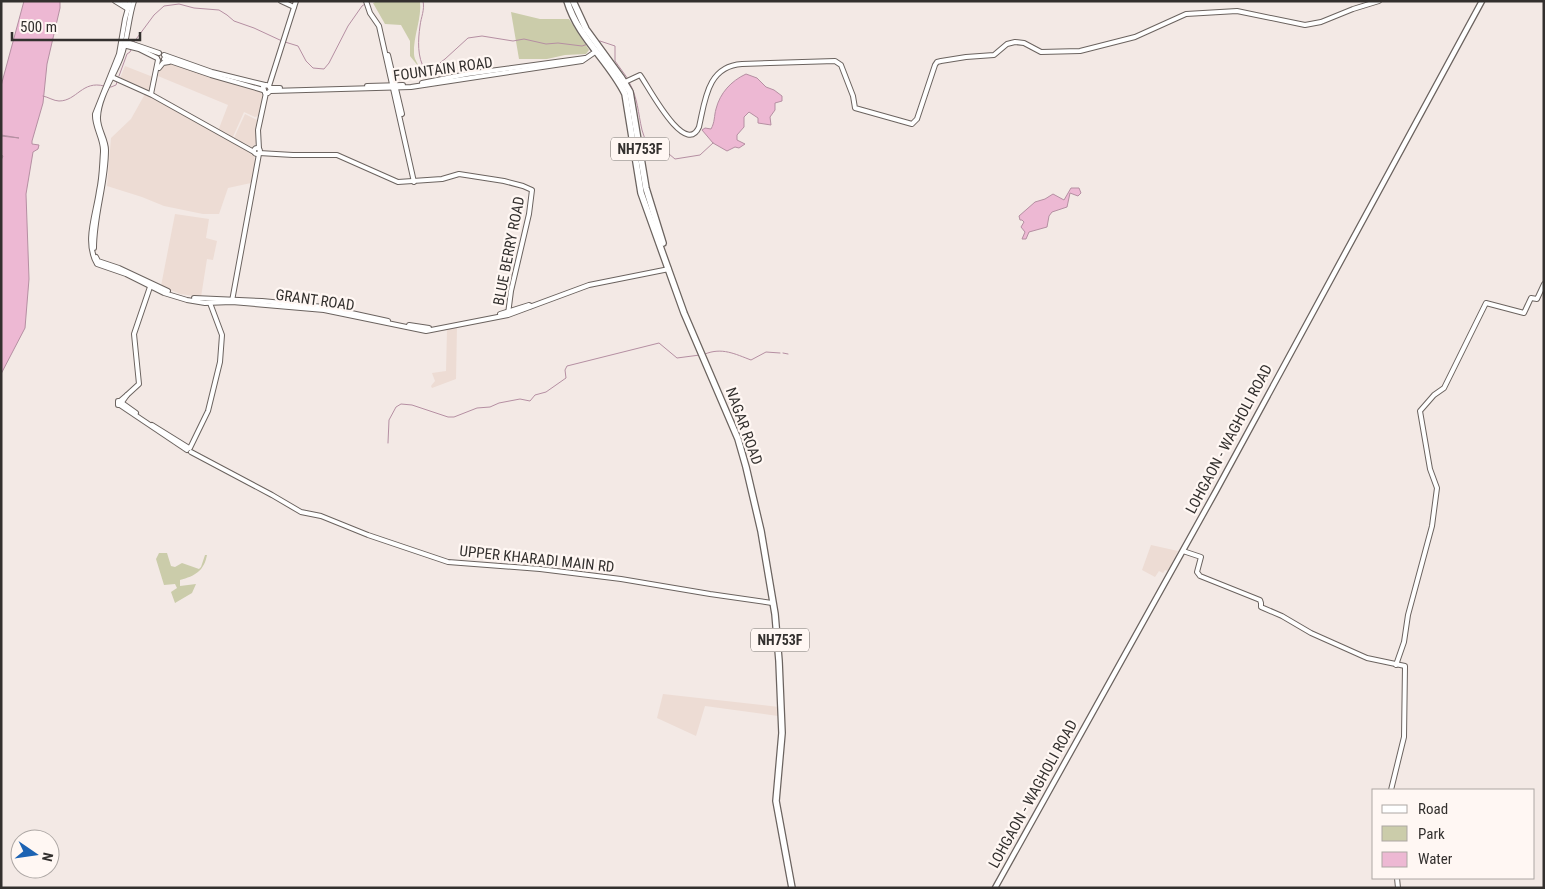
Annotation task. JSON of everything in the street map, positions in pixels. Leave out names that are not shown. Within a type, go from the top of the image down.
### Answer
[{"type":"highway","points":[[570,1],[592,43],[625,88],[630,102],[638,160],[645,193]]},
{"type":"highway","name":"NAGAR ROAD","points":[[598,52],[625,82],[633,102],[645,193]]},
{"type":"highway","name":"NAGAR ROAD","points":[[598,52],[625,94],[645,193],[684,313],[738,439],[760,525],[779,653],[782,720],[776,801],[793,888]]},
{"type":"highway","name":"NAGAR ROAD","points":[[669,269],[740,438],[748,464],[778,620],[784,734],[778,801],[793,888]]},
{"type":"main road","name":"LOHGAON - WAGHOLI ROAD","points":[[995,888],[1183,551],[1482,1]]},
{"type":"street","points":[[115,1],[131,6]]},
{"type":"street","points":[[122,1],[131,6]]},
{"type":"street","points":[[280,1],[294,7]]},
{"type":"street","points":[[232,301],[258,160],[256,150],[260,119],[296,1]]},
{"type":"street","points":[[625,82],[640,75],[652,97],[668,119],[683,132],[692,134],[697,132],[699,127],[704,99],[708,89],[718,74],[728,66],[835,61],[841,65],[853,96],[855,108],[912,124],[917,119],[935,65],[939,61],[994,54],[1007,44],[1014,42],[1024,43],[1041,52],[1080,51],[1135,37],[1186,14],[1237,11],[1304,25],[1321,22],[1379,1]]},
{"type":"street","points":[[111,76],[150,94],[220,134],[266,154],[337,155],[397,182],[414,181],[410,156],[379,26],[367,3]]},
{"type":"street","points":[[102,178],[106,144],[98,118],[107,86],[126,34],[131,6]]},
{"type":"street","points":[[111,76],[122,53],[131,6]]},
{"type":"street","points":[[122,53],[133,45],[126,34]]},
{"type":"street","name":"FOUNTAIN ROAD","points":[[123,43],[133,45],[161,58],[211,75],[268,89],[394,87],[467,74],[585,58],[598,52]]},
{"type":"street","points":[[156,75],[161,58]]},
{"type":"street","points":[[150,94],[161,58]]},
{"type":"street","name":"FOUNTAIN ROAD","points":[[161,58],[268,89]]},
{"type":"street","points":[[159,68],[163,63],[171,61]]},
{"type":"street","points":[[115,71],[120,80]]},
{"type":"street","points":[[107,86],[120,80]]},
{"type":"street","points":[[144,91],[152,88]]},
{"type":"street","name":"BLUE BERRY ROAD","points":[[414,181],[442,179],[458,174],[504,181],[532,190],[529,214],[508,314]]},
{"type":"street","name":"GRANT ROAD","points":[[102,178],[92,226],[91,245],[97,264],[170,293],[191,298],[324,307],[426,329],[508,314],[589,285],[669,269]]},
{"type":"street","name":"GRANT ROAD","points":[[102,178],[95,226],[94,248],[98,261],[112,265],[174,296],[210,303],[232,301]]},
{"type":"street","points":[[1396,664],[1404,642],[1409,610],[1432,526],[1437,488],[1430,469],[1420,411],[1434,395],[1444,388],[1486,303],[1524,313],[1531,298],[1536,300],[1544,284]]},
{"type":"street","name":"UPPER KHARADI MAIN RD","points":[[151,285],[134,334],[139,384],[121,403],[189,449],[305,513],[321,516],[448,562],[540,569],[621,579],[772,603]]},
{"type":"street","points":[[189,449],[208,411],[220,362],[222,335],[210,303]]},
{"type":"street","points":[[1183,551],[1201,556],[1197,572],[1200,576],[1260,600],[1262,603],[1260,607],[1263,609],[1282,616],[1300,627],[1353,652],[1373,660],[1396,664],[1406,668],[1404,734],[1391,789]]},
{"type":"shaded area","points":[[169,63],[260,91],[263,96],[258,116],[255,117],[244,112],[232,139],[218,131],[228,105],[158,76],[161,66]]},
{"type":"shaded area","points":[[125,66],[153,77],[149,91],[120,78]]},
{"type":"shaded area","points":[[145,94],[249,150],[254,155],[255,164],[251,183],[228,188],[219,214],[203,214],[164,206],[107,186],[111,138],[131,119]]},
{"type":"shaded area","points":[[245,114],[257,120],[256,144],[252,147],[234,138]]},
{"type":"shaded area","points":[[175,214],[209,219],[206,238],[217,241],[213,260],[207,259],[201,297],[180,294],[161,286]]},
{"type":"shaded area","points":[[457,326],[456,379],[432,388],[431,386],[435,381],[432,373],[446,371],[447,329]]},
{"type":"shaded area","points":[[1151,545],[1178,551],[1168,571],[1165,570],[1163,573],[1159,571],[1155,577],[1142,570]]},
{"type":"shaded area","points":[[663,694],[779,707],[778,716],[705,706],[696,736],[657,718]]},
{"type":"green space","points":[[378,1],[420,1],[414,56],[423,72],[410,56],[410,41],[401,25],[385,24],[373,3]]},
{"type":"green space","points":[[511,12],[540,19],[569,19],[589,50],[586,54],[565,55],[547,59],[519,59]]},
{"type":"green space","points":[[159,553],[167,553],[171,566],[175,567],[182,563],[199,569],[205,555],[207,555],[204,565],[198,572],[180,580],[180,586],[196,584],[192,593],[175,603],[171,592],[177,588],[175,584],[164,585],[156,559]]},
{"type":"water","points":[[24,1],[60,1],[60,8],[47,64],[43,103],[32,141],[32,144],[39,145],[38,149],[33,152],[26,194],[29,279],[25,328],[1,374],[1,160],[3,156],[1,155],[1,136],[19,138],[1,135],[1,86]]},
{"type":"water","points":[[746,74],[757,78],[766,87],[782,96],[782,101],[775,103],[775,110],[770,117],[771,125],[758,123],[758,118],[749,112],[744,117],[744,127],[737,135],[737,140],[745,144],[739,148],[735,147],[727,151],[713,143],[702,130],[705,128],[711,129],[718,103],[723,93],[731,84]]},
{"type":"water","points":[[1071,188],[1079,188],[1081,193],[1078,196],[1070,193],[1067,207],[1052,212],[1049,216],[1047,227],[1029,232],[1026,239],[1022,239],[1025,232],[1021,227],[1024,222],[1020,220],[1019,216],[1035,202],[1053,194],[1064,200]]},
{"type":"waterway","points":[[423,1],[424,7],[419,31],[419,48],[422,65],[425,70],[432,69],[468,38],[482,36],[513,41],[524,39],[546,44],[558,43],[582,46],[588,44]]},
{"type":"waterway","points":[[134,42],[154,15],[164,6],[179,4],[194,8],[219,10],[234,21],[282,41]]},
{"type":"waterway","points":[[285,42],[298,46],[306,61],[313,68],[324,69],[348,26],[365,4]]},
{"type":"waterway","points":[[597,42],[600,41],[615,46],[615,61],[628,79]]},
{"type":"waterway","points":[[119,76],[127,54],[132,48]]},
{"type":"waterway","points":[[108,87],[116,85],[117,82]]},
{"type":"waterway","points":[[629,82],[636,100],[648,150],[669,154],[675,159],[700,155],[713,143]]},
{"type":"waterway","points":[[43,96],[57,101],[65,100],[90,86],[104,86]]},
{"type":"waterway","points":[[388,443],[389,420],[396,407],[401,404],[412,405],[448,417],[454,417],[477,408],[490,407],[499,403],[520,399],[530,401],[535,395],[546,392],[566,378],[565,370],[567,366],[659,343],[677,358],[700,355]]},
{"type":"waterway","points":[[705,354],[723,351],[751,360],[766,352],[780,353]]},
{"type":"waterway","points":[[783,353],[788,354]]}]
